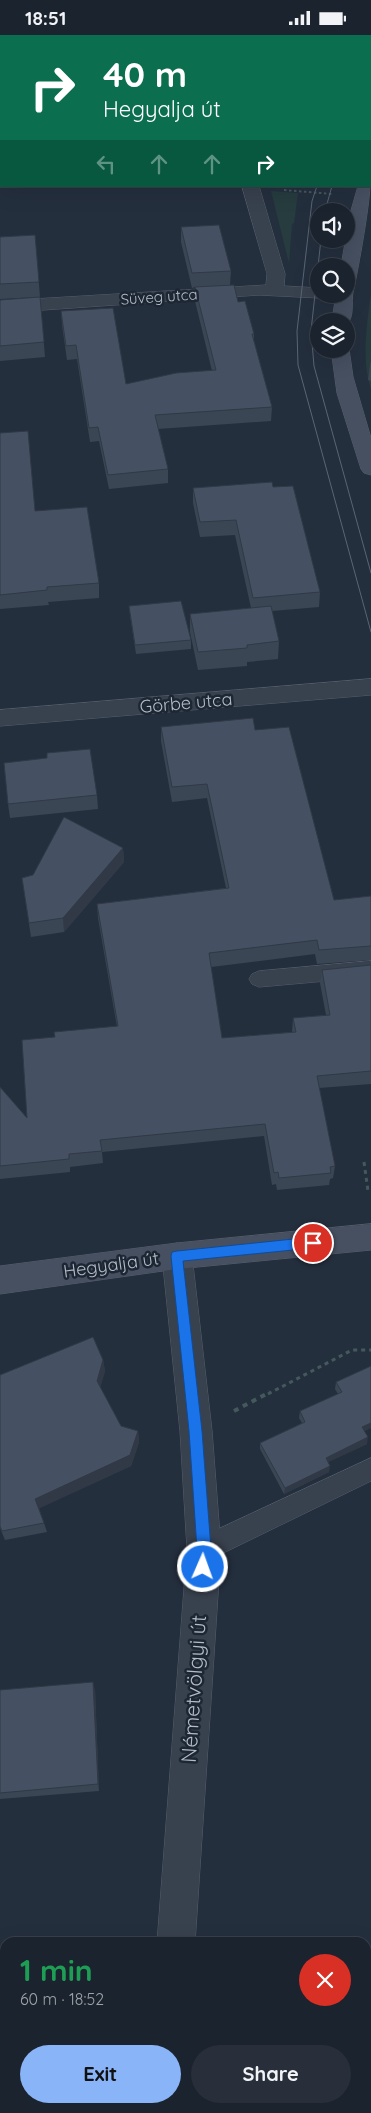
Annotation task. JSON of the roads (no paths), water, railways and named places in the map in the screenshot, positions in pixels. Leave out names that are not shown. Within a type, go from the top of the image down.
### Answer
[{"type":"street","points":[[250,187],[276,274],[274,291]]},
{"type":"street","points":[[352,258],[359,214],[367,187]]},
{"type":"street","name":"Süveg utca","points":[[0,307],[274,291],[310,293]]},
{"type":"street","points":[[340,358],[371,469]]},
{"type":"street","name":"Görbe utca","points":[[0,718],[371,687]]},
{"type":"street","name":"Hegyalja út","points":[[0,1281],[177,1256],[371,1237]]},
{"type":"street","name":"Németvölgyi út","points":[[176,1937],[204,1549],[196,1431],[177,1256]]},
{"type":"lane","points":[[259,979],[371,969]]},
{"type":"lane","points":[[204,1549],[371,1469]]},
{"type":"tram line","points":[[317,187],[312,201],[297,331],[298,365],[371,632]]},
{"type":"tram line","points":[[327,203],[332,187]]},
{"type":"tram line","points":[[320,248],[311,331],[314,366],[371,573]]}]
